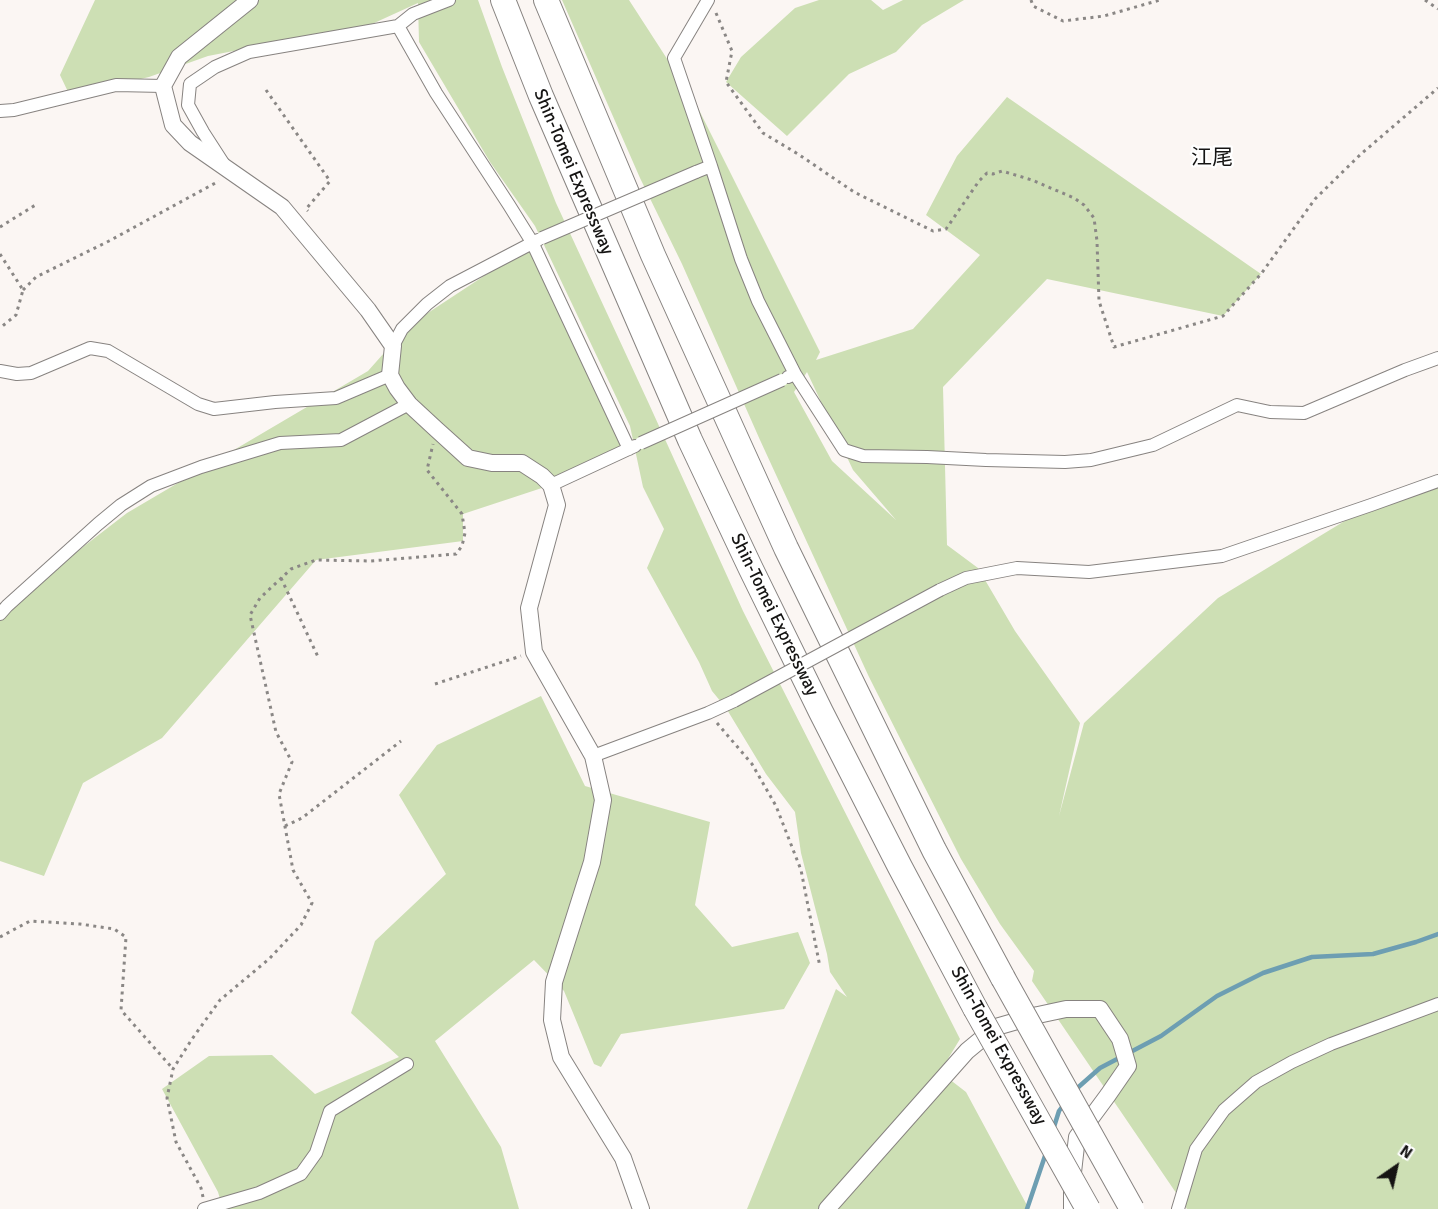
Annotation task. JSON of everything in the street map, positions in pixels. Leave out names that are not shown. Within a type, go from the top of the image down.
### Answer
[{"type":"highway","name":"Shin-Tomei Expressway","points":[[503,0],[545,107],[690,440],[750,567],[900,867],[975,1008],[1088,1209]]},
{"type":"highway","name":"Shin-Tomei Expressway","points":[[546,0],[653,255],[781,537],[934,850],[1132,1209]]},
{"type":"street","points":[[250,0],[179,57],[163,86],[173,125],[190,143],[282,207],[368,309],[393,346]]},
{"type":"street","points":[[230,171],[203,132],[188,105],[190,84],[215,67],[249,52],[398,26],[413,14],[449,0]]},
{"type":"street","points":[[711,5],[674,58],[741,259],[758,301],[795,374],[844,450],[863,456],[1065,462],[1091,460],[1154,446],[1237,405],[1270,412],[1304,413],[1438,358]]},
{"type":"street","points":[[398,26],[436,93],[510,205],[537,240],[635,446]]},
{"type":"street","points":[[0,111],[14,110],[116,85],[163,86]]},
{"type":"street","points":[[641,1209],[623,1158],[561,1057],[552,1020],[554,982],[592,862],[603,800],[593,756],[534,652],[529,608],[557,505],[551,485],[522,463],[492,463],[468,458],[409,404],[390,375],[393,346],[402,329],[427,303],[450,286],[537,240],[711,166]]},
{"type":"street","points":[[0,371],[18,374],[31,373],[90,348],[108,351],[198,404],[214,409],[336,398],[390,375]]},
{"type":"street","points":[[551,485],[795,374]]},
{"type":"street","points":[[0,614],[98,524],[121,505],[151,486],[201,467],[280,443],[341,440],[409,404]]},
{"type":"street","points":[[593,756],[734,701],[966,578],[1017,567],[1089,572],[1222,555],[1438,481]]},
{"type":"street","points":[[1178,1209],[1196,1149],[1224,1110],[1256,1082],[1331,1044],[1438,1004]]},
{"type":"street","points":[[827,1209],[967,1051],[996,1027],[1066,1009],[1100,1009],[1120,1039],[1128,1066],[1077,1137],[1071,1181],[1072,1209]]},
{"type":"street","points":[[204,1208],[259,1193],[301,1174],[316,1153],[330,1111],[407,1064]]},
{"type":"path","points":[[1031,0],[1033,6],[1063,21],[1104,16],[1160,0]]},
{"type":"path","points":[[1425,0],[1438,9]]},
{"type":"path","points":[[711,5],[732,51],[726,82],[763,133],[854,192],[933,231],[946,229],[987,173],[1002,171],[1032,180],[1074,198],[1084,205],[1094,218],[1099,302],[1114,347],[1223,316],[1261,274],[1315,199],[1361,153],[1438,88]]},
{"type":"path","points":[[266,90],[330,181],[306,209],[313,218]]},
{"type":"path","points":[[0,328],[16,315],[23,290],[36,277],[118,236],[230,171]]},
{"type":"path","points":[[0,227],[37,204]]},
{"type":"path","points":[[0,254],[23,290]]},
{"type":"path","points":[[204,1208],[201,1188],[176,1142],[167,1098],[173,1069],[220,1000],[269,959],[301,925],[312,903],[293,870],[279,794],[292,762],[276,732],[250,615],[260,598],[291,569],[316,560],[371,561],[456,554],[462,546],[465,533],[462,514],[427,470],[436,429]]},
{"type":"path","points":[[281,579],[319,659]]},
{"type":"path","points":[[435,684],[534,652]]},
{"type":"path","points":[[708,713],[752,764],[776,806],[801,870],[820,968]]},
{"type":"path","points":[[285,826],[302,818],[400,741]]},
{"type":"path","points":[[0,937],[30,921],[114,928],[126,937],[122,1011],[173,1069]]},
{"type":"green space","points":[[95,0],[478,0],[556,203],[743,611],[960,1039],[940,1072],[966,1092],[1029,1209],[747,1209],[836,989],[847,997],[830,972],[801,853],[795,812],[766,774],[726,708],[712,691],[699,662],[647,568],[664,529],[643,487],[630,426],[535,226],[490,162],[419,42],[418,3],[372,24],[208,56],[149,77],[70,96],[60,75]]},
{"type":"green space","points":[[562,0],[629,0],[695,102],[820,352],[816,360],[913,329],[980,255],[926,215],[957,156],[1007,97],[1261,274],[1223,316],[1047,279],[943,387],[947,545],[978,568],[1015,631],[1080,723],[1059,816],[1084,723],[1218,598],[1366,508],[1438,477],[1438,1209],[1187,1209],[1032,981],[1034,971],[1000,924],[961,859],[869,677],[682,264],[640,178]],"holes":[[[807,372],[853,470],[896,520],[832,461],[794,392]]]},
{"type":"green space","points":[[819,0],[871,0],[883,10],[903,0],[964,0],[922,25],[896,52],[849,74],[787,136],[726,82],[741,57],[795,8]]},
{"type":"green space","points":[[528,247],[629,449],[551,485],[463,514],[463,541],[316,560],[162,738],[83,783],[44,876],[0,861],[0,611],[127,513],[368,371],[408,326]]},
{"type":"green space","points":[[541,696],[585,786],[710,822],[695,905],[732,947],[798,932],[810,963],[784,1009],[621,1034],[601,1067],[594,1064],[564,991],[534,960],[435,1041],[501,1147],[519,1209],[223,1209],[218,1192],[162,1089],[209,1056],[272,1055],[315,1094],[399,1057],[351,1013],[375,941],[446,874],[399,795],[437,745]]},
{"type":"waterway","points":[[1074,1091],[1100,1068],[1161,1036],[1217,996],[1263,973],[1312,957],[1373,954],[1438,934]]},
{"type":"waterway","points":[[1053,1130],[1059,1111],[1065,1103]]},
{"type":"waterway","points":[[1027,1209],[1046,1153]]},
{"type":"district","name":"江尾","points":[[1212,158]]}]
